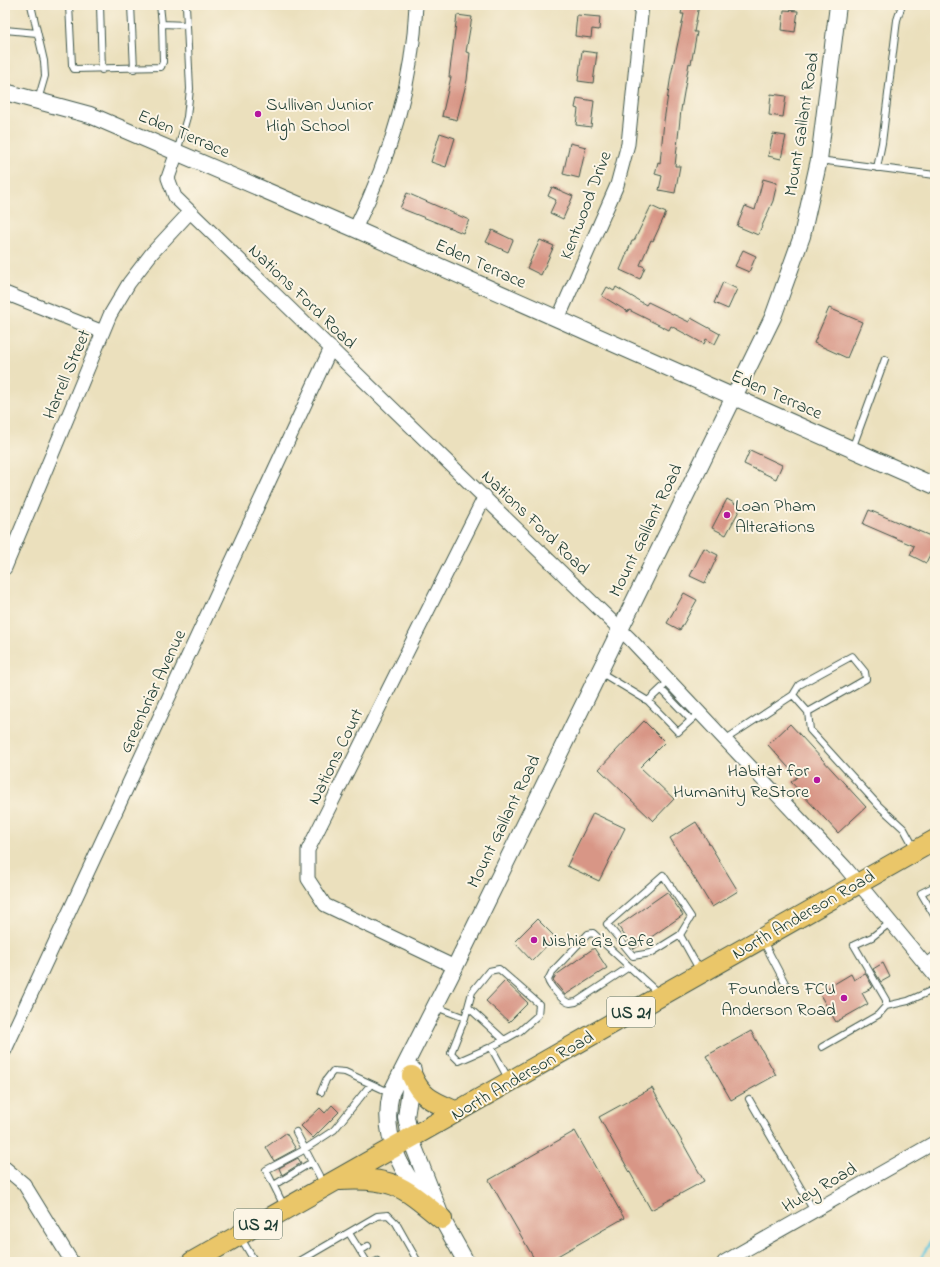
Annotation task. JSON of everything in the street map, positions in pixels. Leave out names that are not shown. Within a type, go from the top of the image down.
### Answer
[{"type":"main road","name":"North Anderson Road","points":[[192,1262],[935,840]]},
{"type":"main road","points":[[412,1076],[417,1087],[424,1096],[457,1112]]},
{"type":"main road","points":[[331,1183],[362,1179],[396,1184],[409,1192],[442,1219]]},
{"type":"street","points":[[355,229],[385,164],[396,131],[411,63],[416,5]]},
{"type":"street","name":"Kentwood Drive","points":[[558,319],[617,185],[628,144],[642,5]]},
{"type":"street","name":"Mount Gallant Road","points":[[442,1219],[414,1186],[393,1147],[387,1128],[388,1105],[391,1093],[455,967],[733,396],[773,318],[802,236],[819,160],[838,5]]},
{"type":"street","name":"Eden Terrace","points":[[5,92],[90,115],[355,229],[935,486]]},
{"type":"street","name":"Nations Ford Road","points":[[177,152],[168,178],[175,196],[485,496],[619,629],[665,685],[695,716],[726,740],[859,882],[891,922],[930,959],[935,976]]},
{"type":"street","name":"Harrell Street","points":[[5,568],[110,315],[129,282],[152,253],[190,212]]},
{"type":"street","points":[[5,293],[103,332]]},
{"type":"street","name":"Greenbriar Avenue","points":[[5,1050],[331,348]]},
{"type":"street","name":"Nations Court","points":[[455,967],[325,905],[308,880],[308,850],[485,496]]},
{"type":"street","name":"Mount Gallant Road","points":[[414,1049],[406,1117],[410,1137],[442,1219],[466,1262]]},
{"type":"street","name":"Huey Road","points":[[724,1262],[932,1144]]},
{"type":"street","points":[[5,1168],[24,1184],[72,1262]]},
{"type":"lane","points":[[31,5],[44,61],[45,76],[38,100]]},
{"type":"lane","points":[[70,5],[72,65],[74,70],[161,67],[163,62],[160,5]]},
{"type":"lane","points":[[100,5],[102,70]]},
{"type":"lane","points":[[131,5],[134,69]]},
{"type":"lane","points":[[177,152],[187,117],[190,89],[186,5]]},
{"type":"lane","points":[[877,168],[882,143],[897,20],[902,5]]},
{"type":"lane","points":[[162,24],[187,25]]},
{"type":"lane","points":[[5,30],[37,33]]},
{"type":"lane","points":[[819,160],[935,175]]},
{"type":"lane","points":[[852,449],[885,359]]},
{"type":"lane","points":[[726,740],[793,695],[799,685],[852,656],[865,672],[866,679],[808,712]]},
{"type":"lane","points":[[598,672],[648,701],[678,732],[695,716]]},
{"type":"lane","points":[[648,701],[665,685]]},
{"type":"lane","points":[[793,695],[808,712],[810,730],[879,806],[904,829],[916,850]]},
{"type":"lane","points":[[633,956],[606,924],[663,875],[691,917],[680,934],[651,953],[633,956],[627,965],[576,1002],[570,1003],[562,998],[549,984],[548,980],[552,972],[588,934],[593,933],[627,965],[660,996]]},
{"type":"lane","points":[[935,886],[921,893],[935,917]]},
{"type":"lane","points":[[886,1006],[886,1000],[854,945],[872,937],[891,922]]},
{"type":"lane","points":[[680,934],[701,972]]},
{"type":"lane","points":[[761,938],[786,985]]},
{"type":"lane","points":[[499,969],[539,1004],[538,1015],[520,1031],[491,1047],[459,1061],[451,1053],[465,1018],[472,992],[489,971],[499,969]]},
{"type":"lane","points":[[822,1047],[878,1015],[886,1006],[908,1001],[935,989]]},
{"type":"lane","points":[[435,1007],[465,1018]]},
{"type":"lane","points":[[468,1007],[504,1040]]},
{"type":"lane","points":[[491,1047],[510,1082]]},
{"type":"lane","points":[[321,1092],[326,1080],[333,1071],[345,1072],[391,1093]]},
{"type":"lane","points":[[286,1209],[266,1170],[305,1149],[334,1130],[371,1084]]},
{"type":"lane","points":[[750,1098],[814,1211]]},
{"type":"lane","points":[[296,1132],[312,1162],[331,1183]]},
{"type":"lane","points":[[274,1185],[312,1162]]},
{"type":"lane","points":[[298,1262],[383,1215],[392,1218],[396,1229],[412,1258],[418,1262]]},
{"type":"lane","points":[[349,1233],[366,1262]]},
{"type":"lane","points":[[239,1235],[255,1262]]},
{"type":"lane","points":[[360,1251],[368,1246]]},
{"type":"building","points":[[683,5],[699,5],[694,32],[697,32],[691,64],[689,63],[681,110],[675,166],[680,166],[675,193],[659,190],[662,176],[655,174],[658,162],[660,163],[664,121],[671,75],[684,14],[681,14]]},
{"type":"building","points":[[784,10],[798,11],[795,32],[782,30]]},
{"type":"building","points":[[457,15],[472,17],[466,52],[470,53],[467,80],[457,120],[442,116],[451,77],[449,77]]},
{"type":"building","points":[[577,15],[600,17],[599,30],[592,29],[591,38],[575,36]]},
{"type":"building","points":[[582,51],[597,53],[593,83],[578,81]]},
{"type":"building","points":[[771,94],[786,96],[783,117],[769,115]]},
{"type":"building","points":[[577,98],[594,101],[591,127],[576,125],[578,109],[575,108]]},
{"type":"building","points":[[440,133],[455,138],[446,167],[431,162]]},
{"type":"building","points":[[773,134],[786,136],[781,159],[768,156]]},
{"type":"building","points":[[570,143],[586,147],[579,178],[563,174]]},
{"type":"building","points":[[763,179],[777,183],[773,201],[758,235],[737,226],[745,206],[755,210]]},
{"type":"building","points":[[552,187],[573,196],[563,219],[550,213],[556,200],[548,196]]},
{"type":"building","points":[[407,193],[469,220],[463,233],[400,208]]},
{"type":"building","points":[[651,206],[666,213],[653,241],[651,240],[640,265],[645,267],[640,279],[620,270],[632,241],[634,241]]},
{"type":"building","points":[[492,230],[513,240],[508,252],[486,242]]},
{"type":"building","points":[[540,240],[554,246],[541,275],[527,268]]},
{"type":"building","points":[[743,250],[756,256],[749,272],[735,266]]},
{"type":"building","points":[[723,282],[737,289],[728,309],[714,303]]},
{"type":"building","points":[[607,287],[614,291],[616,287],[646,305],[648,302],[689,322],[691,318],[720,334],[715,344],[706,339],[704,344],[671,326],[669,330],[629,310],[628,312],[602,296]]},
{"type":"building","points":[[829,308],[862,322],[847,358],[814,343]]},
{"type":"building","points":[[750,450],[782,465],[776,479],[744,464]]},
{"type":"building","points":[[727,499],[741,507],[726,535],[712,528]]},
{"type":"building","points":[[869,510],[935,538],[935,554],[931,552],[926,563],[910,555],[914,546],[863,524]]},
{"type":"building","points":[[704,548],[718,555],[705,583],[690,576]]},
{"type":"building","points":[[684,593],[697,600],[680,630],[667,623]]},
{"type":"building","points":[[644,721],[665,742],[640,767],[674,799],[653,821],[599,769]]},
{"type":"building","name":"Habitat for Humanity ReStore","points":[[790,724],[866,807],[838,833],[791,782],[797,777],[768,745]]},
{"type":"building","points":[[593,813],[625,828],[599,881],[567,866]]},
{"type":"building","points":[[696,822],[738,891],[712,907],[670,838]]},
{"type":"building","points":[[667,892],[683,915],[634,949],[618,926]]},
{"type":"building","name":"Nishie G's Cafe","points":[[537,919],[555,937],[532,961],[514,942]]},
{"type":"building","points":[[594,948],[607,968],[565,995],[553,980],[556,975]]},
{"type":"building","points":[[883,963],[890,977],[881,982],[873,969]]},
{"type":"building","name":"Founders FCU Anderson Road","points":[[865,973],[873,987],[862,993],[868,1004],[836,1022],[819,993],[851,974],[854,980]]},
{"type":"building","points":[[505,981],[528,1003],[509,1022],[486,1001]]},
{"type":"building","points":[[751,1031],[776,1075],[731,1100],[706,1056]]},
{"type":"building","points":[[652,1088],[704,1181],[651,1210],[599,1117]]},
{"type":"building","points":[[332,1105],[339,1112],[313,1138],[301,1126],[320,1108],[325,1113]]},
{"type":"building","points":[[575,1131],[624,1218],[547,1262],[536,1262],[489,1180]]},
{"type":"building","points":[[286,1133],[296,1149],[274,1161],[266,1147]]},
{"type":"building","points":[[298,1158],[301,1163],[282,1175],[279,1168]]},
{"type":"waterway","points":[[919,1262],[935,1233]]},
{"type":"place","name":"Sullivan Junior High School","points":[[258,114]]},
{"type":"place","name":"Loan Pham Alterations","points":[[727,515]]},
{"type":"place","name":"Habitat for Humanity ReStore","points":[[817,780]]},
{"type":"place","name":"Nishie G's Cafe","points":[[534,940]]},
{"type":"place","name":"Founders FCU Anderson Road","points":[[844,998]]}]
